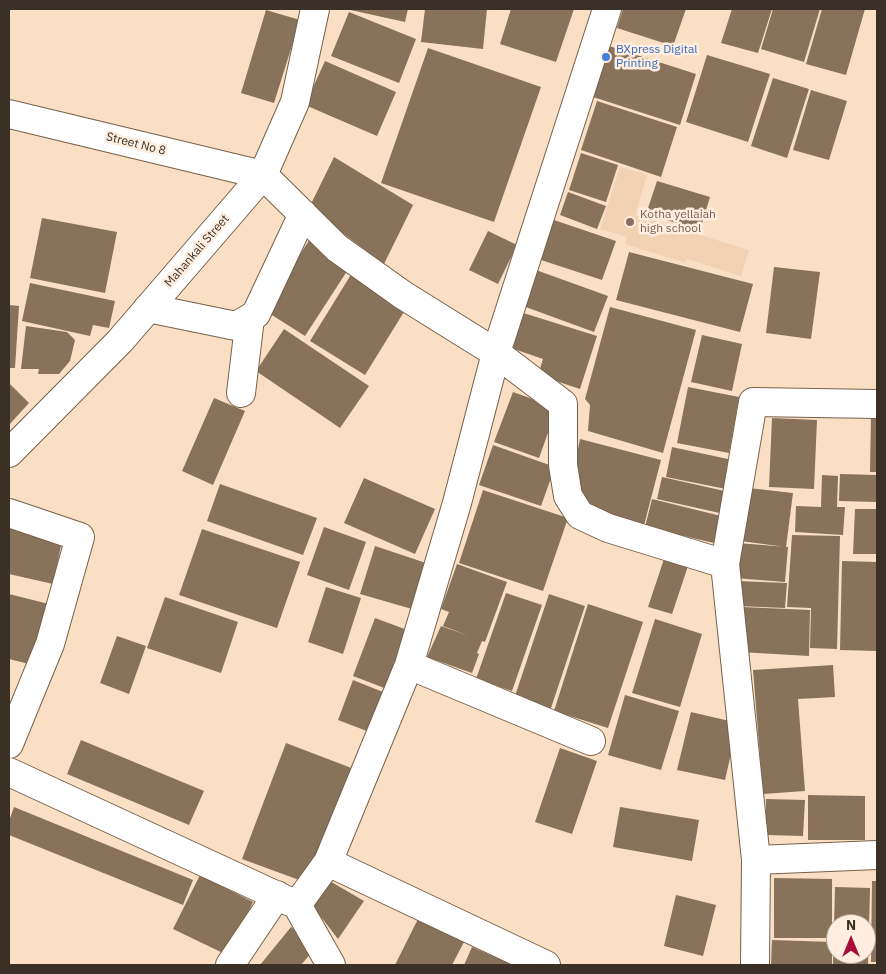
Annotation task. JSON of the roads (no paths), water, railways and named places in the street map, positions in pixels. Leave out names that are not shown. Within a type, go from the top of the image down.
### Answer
[{"type":"street","name":"Mahankali Street","points":[[9,453],[120,341],[263,175],[295,102],[315,9]]},
{"type":"street","points":[[230,965],[287,900],[328,862],[409,665],[457,503],[496,352],[607,9]]},
{"type":"street","name":"Street No 8","points":[[9,114],[263,175]]},
{"type":"street","points":[[263,175],[337,248],[396,290],[496,352],[563,404],[563,465],[568,496],[580,515],[608,528],[725,564]]},
{"type":"street","points":[[148,308],[236,326],[250,318],[256,314],[303,214]]},
{"type":"street","points":[[241,393],[250,318]]},
{"type":"street","points":[[755,965],[756,860],[725,564],[752,402],[877,404]]},
{"type":"street","points":[[9,512],[80,537],[50,644],[9,744]]},
{"type":"street","points":[[409,665],[591,741]]},
{"type":"street","points":[[9,772],[287,900],[331,965]]},
{"type":"street","points":[[756,860],[877,855]]},
{"type":"street","points":[[328,862],[546,965]]},
{"type":"place","name":"BXpress Digital Printing","points":[[606,57]]},
{"type":"place","name":"Kotha yellaiah high school","points":[[630,222]]}]
